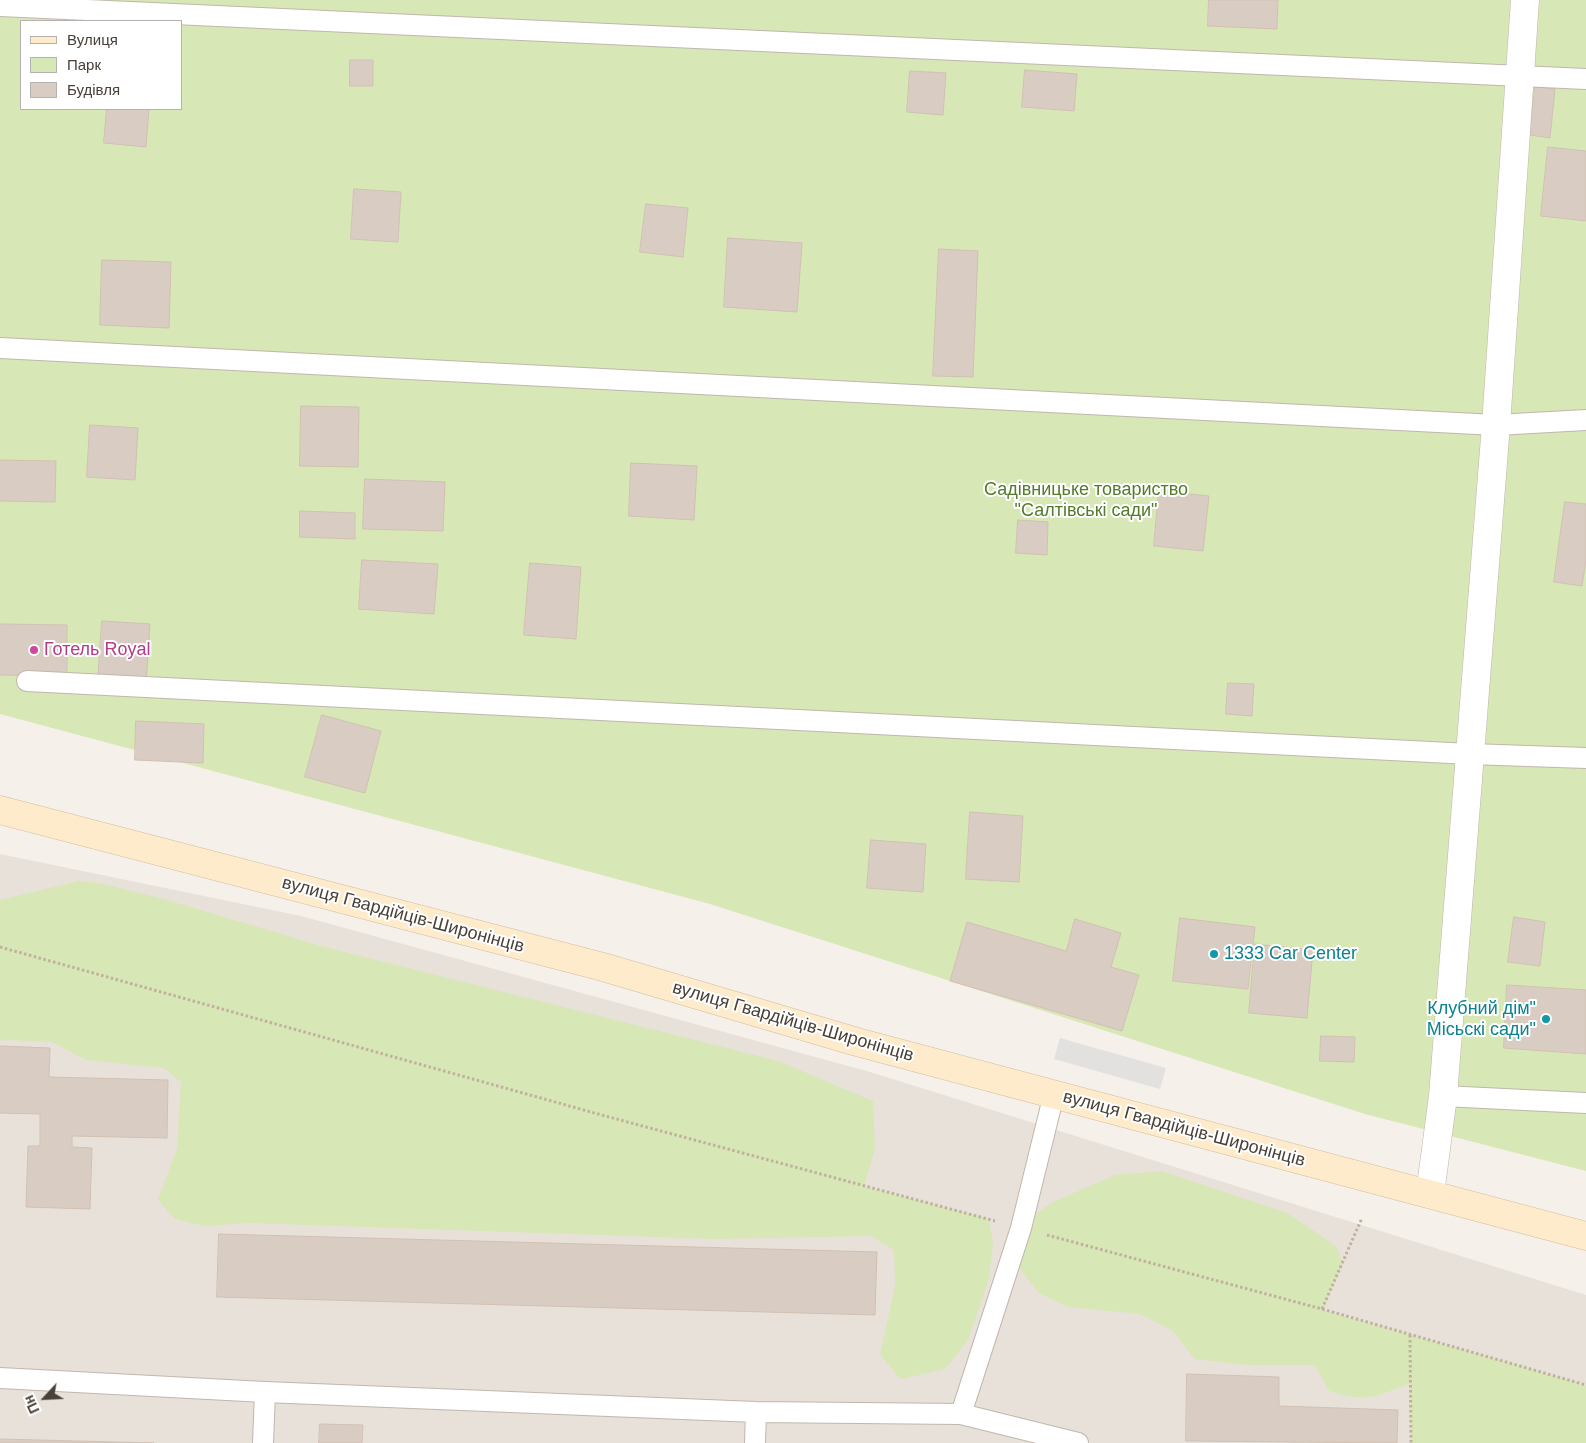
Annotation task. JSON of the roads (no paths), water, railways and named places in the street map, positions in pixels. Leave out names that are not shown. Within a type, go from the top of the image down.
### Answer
[{"type":"main road","name":"вулиця Гвардійців-Широнінців","points":[[0,810],[603,967],[856,1042],[1586,1236]]},
{"type":"street","points":[[1430,1194],[1443,1096],[1496,425],[1524,0]]},
{"type":"lane","points":[[0,6],[1586,79]]},
{"type":"lane","points":[[0,348],[1496,425],[1586,420]]},
{"type":"lane","points":[[27,681],[1470,754],[1586,758]]},
{"type":"lane","points":[[961,1414],[1021,1228],[1054,1094]]},
{"type":"lane","points":[[1443,1096],[1586,1103]]},
{"type":"lane","points":[[0,1378],[265,1392],[756,1412],[961,1414],[1078,1443]]},
{"type":"lane","points":[[263,1443],[265,1392]]},
{"type":"lane","points":[[756,1412],[756,1443]]},
{"type":"place","name":"Готель Royal","points":[[34,650]]},
{"type":"place","name":"1333 Car Center","points":[[1214,954]]},
{"type":"place","name":"Клубний дім\" Місьскі сади\"","points":[[1546,1019]]},
{"type":"park label","name":"Садівницьке товариство \"Салтівські сади\"","points":[[1086,500]]}]
